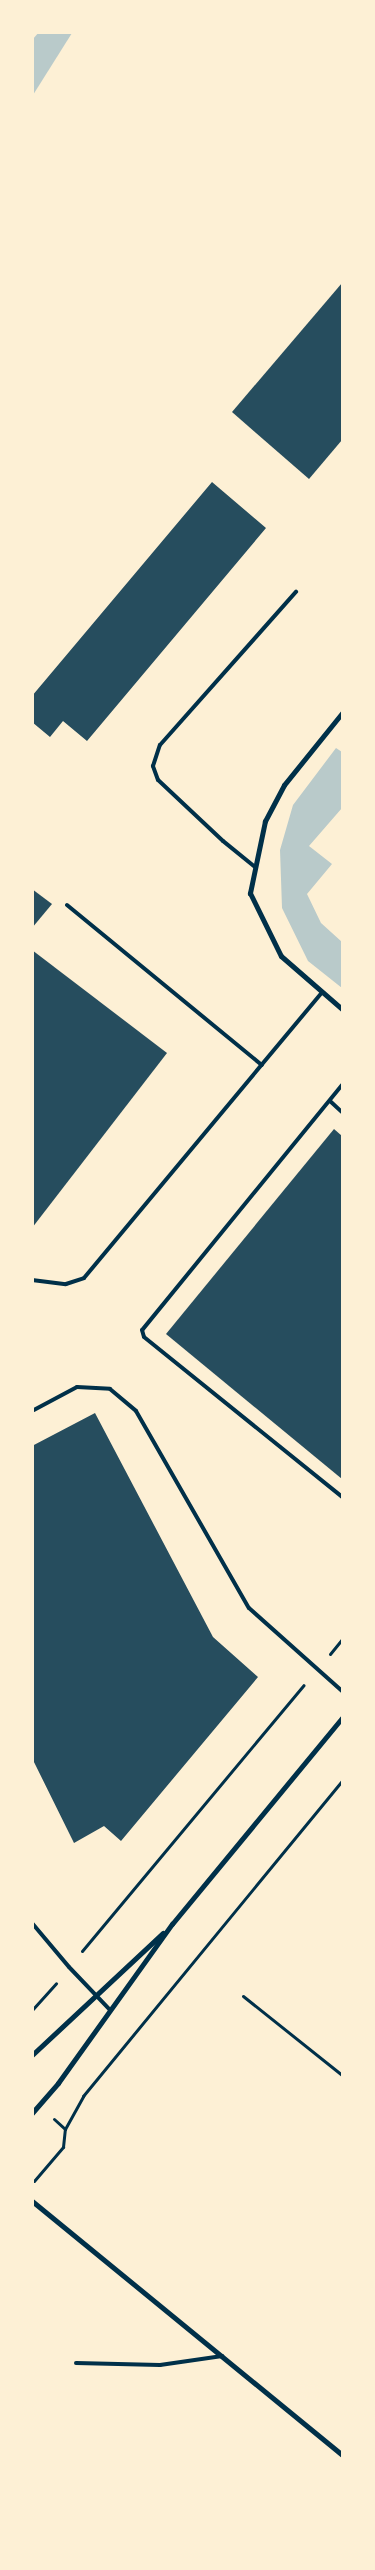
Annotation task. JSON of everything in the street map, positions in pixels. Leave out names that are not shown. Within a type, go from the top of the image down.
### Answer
[{"type":"street","points":[[342,713],[284,785],[265,821],[250,892],[281,956],[342,1009]]},
{"type":"street","points":[[32,2113],[58,2083],[172,1924],[342,1718]]},
{"type":"street","points":[[32,2055],[172,1924]]},
{"type":"street","points":[[32,2201],[342,2455]]},
{"type":"lane","points":[[255,867],[223,841],[158,780],[153,766],[160,745],[296,592]]},
{"type":"lane","points":[[66,905],[262,1065]]},
{"type":"lane","points":[[32,1280],[66,1284],[84,1278],[322,992]]},
{"type":"lane","points":[[342,1086],[142,1330],[144,1337],[342,1497]]},
{"type":"lane","points":[[330,1101],[342,1112]]},
{"type":"lane","points":[[32,1411],[77,1387],[110,1389],[136,1411],[249,1608],[342,1691]]},
{"type":"lane","points":[[32,1923],[69,1968],[97,1994],[110,2010]]},
{"type":"lane","points":[[76,2363],[160,2365],[222,2356]]},
{"type":"path","points":[[32,2010],[342,1639]]},
{"type":"path","points":[[32,2184],[63,2147],[65,2129],[83,2096],[342,1781]]},
{"type":"path","points":[[243,1996],[342,2074]]},
{"type":"shaded area","points":[[39,32],[72,33],[33,95],[33,39]]},
{"type":"shaded area","points":[[336,748],[342,752],[342,808],[309,846],[332,864],[307,894],[321,923],[342,942],[342,988],[308,961],[282,908],[280,850],[293,805]]},
{"type":"building","points":[[342,283],[342,440],[309,479],[232,412]]},
{"type":"building","points":[[212,482],[266,528],[87,741],[63,721],[50,737],[32,722],[32,696]]},
{"type":"building","points":[[32,889],[52,904],[32,928]]},
{"type":"building","points":[[32,950],[167,1053],[32,1228]]},
{"type":"building","points":[[334,1129],[342,1136],[342,1479],[166,1334]]},
{"type":"building","points":[[95,1413],[213,1637],[258,1677],[121,1841],[104,1826],[74,1843],[32,1758],[32,1446]]}]
